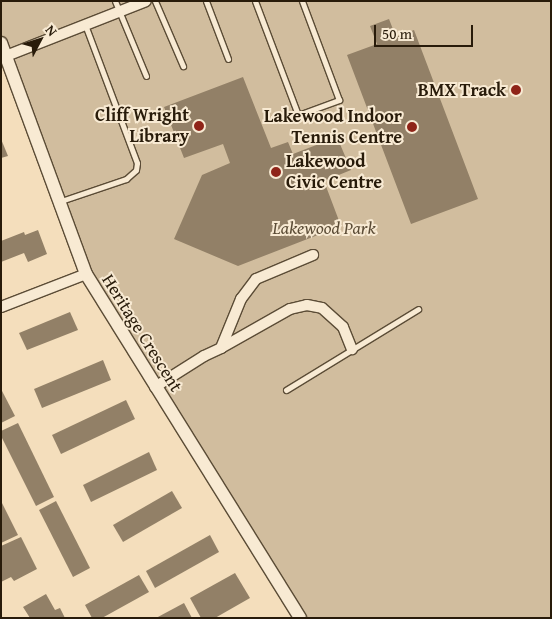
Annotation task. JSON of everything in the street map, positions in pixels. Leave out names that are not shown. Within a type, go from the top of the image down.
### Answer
[{"type":"street","points":[[6,56],[146,1]]},
{"type":"street","name":"Heritage Crescent","points":[[1,44],[86,274],[300,618]]},
{"type":"street","points":[[221,348],[241,299],[256,279],[312,255]]},
{"type":"street","points":[[1,306],[86,274]]},
{"type":"street","points":[[155,387],[204,356],[290,309],[307,305],[322,308],[343,327],[352,349]]},
{"type":"lane","points":[[115,1],[146,76]]},
{"type":"lane","points":[[155,1],[183,66]]},
{"type":"lane","points":[[206,1],[228,59]]},
{"type":"lane","points":[[255,1],[298,115],[339,100],[302,1]]},
{"type":"lane","points":[[60,202],[126,179],[136,170],[137,163],[85,25]]},
{"type":"lane","points":[[286,390],[418,309]]},
{"type":"green space","name":"Lakewood Park","points":[[1,1],[551,1],[551,618],[303,618],[86,274],[1,43]]},
{"type":"building","name":"Lakewood Indoor Tennis Centre","points":[[389,19],[396,37],[414,30],[478,199],[411,224],[347,55],[377,44],[370,26]]},
{"type":"building","name":"Lakewood Civic Centre","points":[[243,77],[271,148],[288,142],[293,154],[337,137],[351,170],[324,181],[341,226],[238,266],[174,239],[202,175],[230,163],[223,144],[184,158],[164,107]]},
{"type":"building","points":[[1,139],[8,156],[1,158]]},
{"type":"building","points":[[38,230],[47,254],[28,262],[24,253],[1,262],[1,241],[24,232],[25,235]]},
{"type":"building","points":[[70,312],[78,330],[27,350],[19,333]]},
{"type":"building","points":[[103,360],[111,380],[42,408],[34,389]]},
{"type":"building","points":[[1,389],[15,416],[1,423]]},
{"type":"building","points":[[126,400],[135,419],[61,454],[52,435]]},
{"type":"building","points":[[18,423],[54,497],[36,506],[1,436],[1,431]]},
{"type":"building","points":[[149,452],[157,470],[91,502],[83,485]]},
{"type":"building","points":[[172,491],[182,508],[123,542],[113,525]]},
{"type":"building","points":[[1,501],[18,535],[1,543]]},
{"type":"building","points":[[56,501],[90,568],[73,577],[39,510]]},
{"type":"building","points":[[210,535],[219,552],[155,588],[146,571]]},
{"type":"building","points":[[21,537],[37,569],[14,581],[11,577],[1,582],[1,546]]},
{"type":"building","points":[[235,573],[250,598],[215,618],[201,618],[190,598]]},
{"type":"building","points":[[139,575],[149,592],[102,618],[92,618],[85,605]]},
{"type":"building","points":[[46,594],[55,610],[60,608],[65,618],[30,618],[23,607]]},
{"type":"building","points":[[184,603],[192,618],[156,618]]},
{"type":"place","name":"BMX Track","points":[[516,90]]},
{"type":"place","name":"Cliff Wright Library","points":[[199,126]]},
{"type":"place","name":"Lakewood Indoor Tennis Centre","points":[[412,127]]},
{"type":"place","name":"Lakewood Civic Centre","points":[[276,172]]}]
